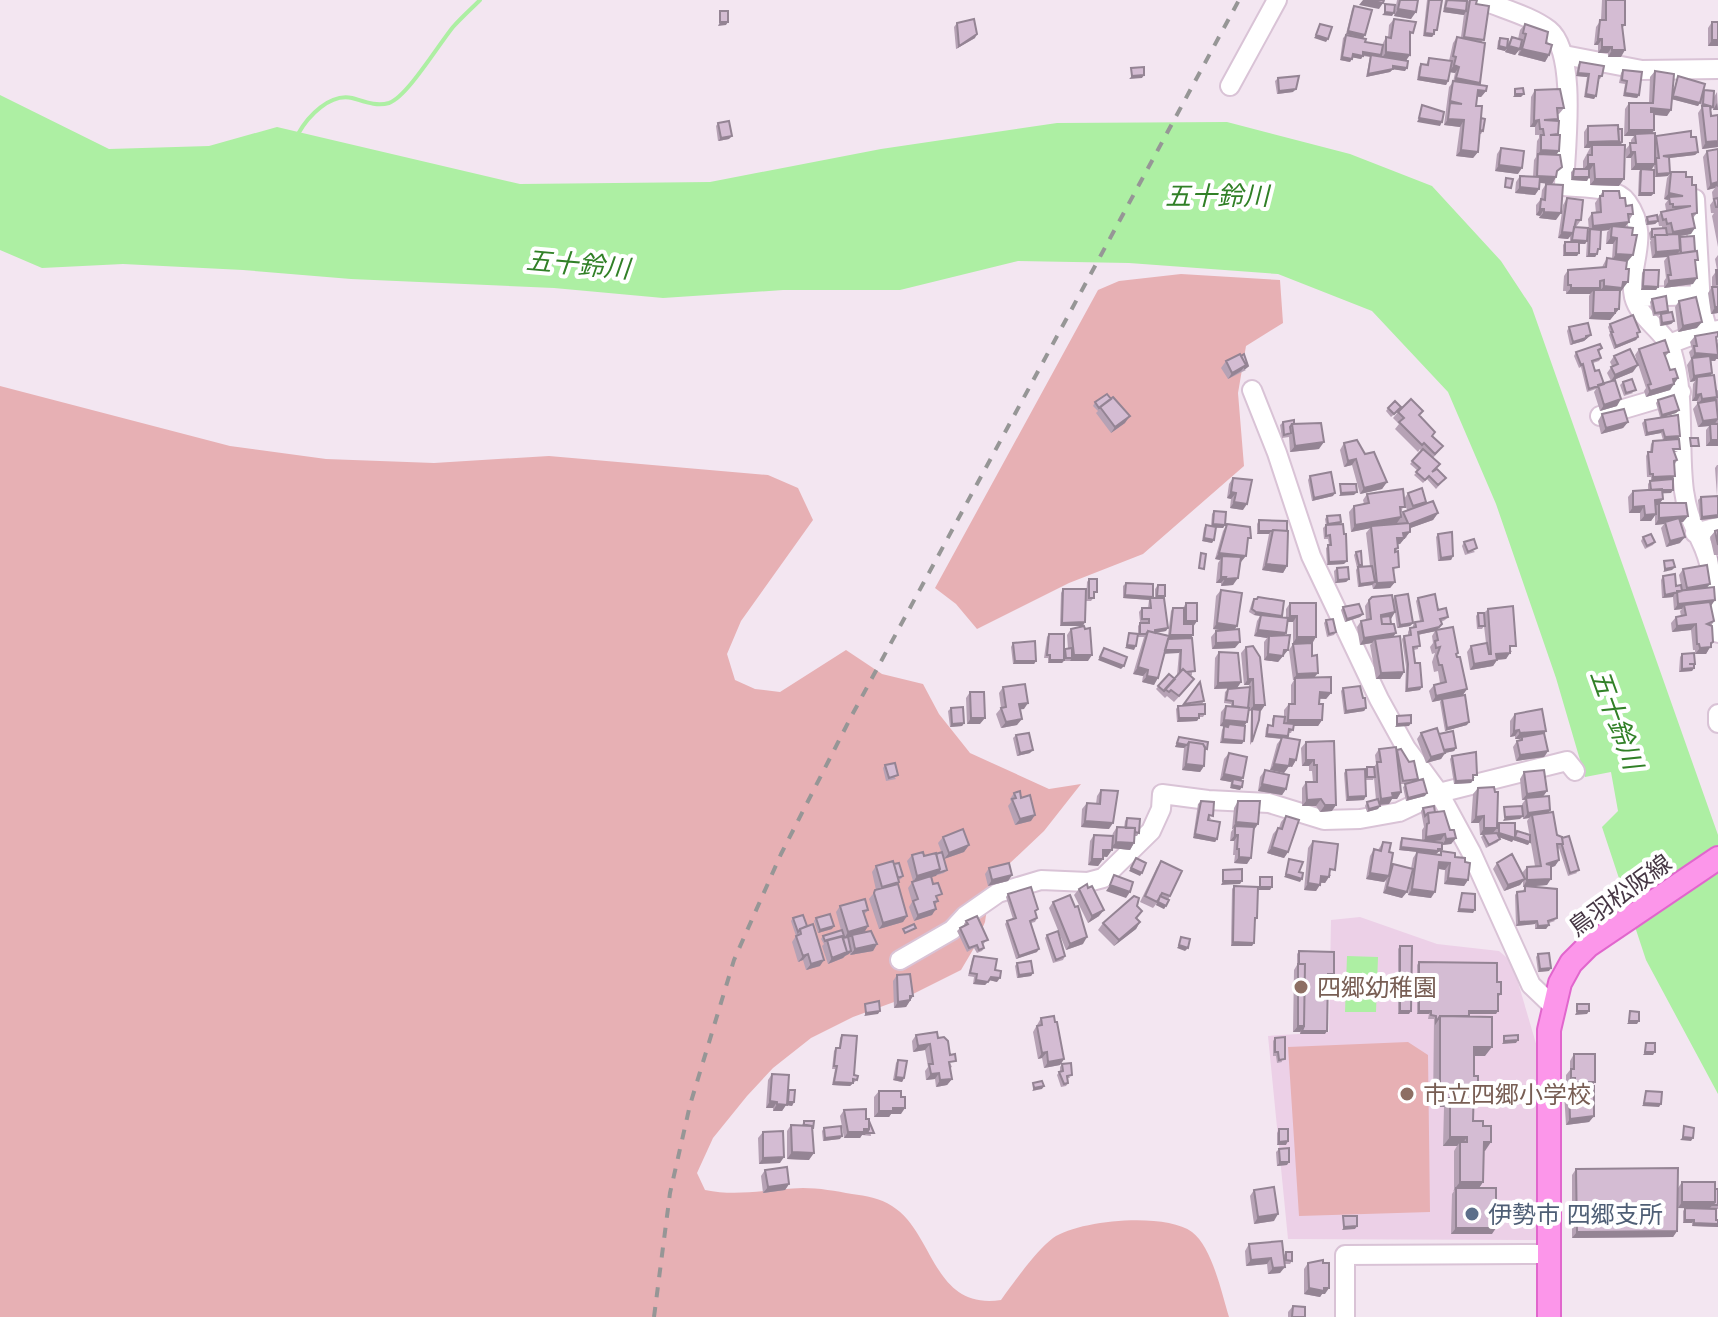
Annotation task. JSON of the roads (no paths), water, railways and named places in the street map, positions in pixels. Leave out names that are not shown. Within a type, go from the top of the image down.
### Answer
[{"type":"main road","name":"鳥羽松阪線","points":[[1549,1317],[1549,1030],[1560,983],[1571,963],[1588,946],[1718,858]]},
{"type":"street","points":[[1230,86],[1277,0]]},
{"type":"street","points":[[1482,0],[1551,31],[1564,55],[1567,96],[1564,186],[1614,192],[1627,200],[1639,235],[1634,297],[1643,315],[1669,344],[1681,392],[1684,490],[1691,525],[1705,550],[1718,633]]},
{"type":"street","points":[[1564,55],[1642,70],[1718,69]]},
{"type":"street","points":[[1669,344],[1713,331],[1700,295],[1695,199]]},
{"type":"street","points":[[1634,297],[1700,295]]},
{"type":"street","points":[[1252,390],[1277,453],[1311,556],[1379,699],[1406,748],[1439,793],[1471,852],[1531,985],[1554,1007]]},
{"type":"street","points":[[1600,416],[1681,392]]},
{"type":"street","points":[[1695,533],[1718,527]]},
{"type":"street","points":[[1718,714],[1718,723]]},
{"type":"street","points":[[900,960],[952,930],[965,916],[998,893],[1041,880],[1088,882],[1103,878],[1151,831],[1161,809],[1162,794],[1269,803],[1324,820],[1360,819],[1399,812],[1439,793],[1567,761],[1575,771]]},
{"type":"street","points":[[1345,1317],[1345,1255],[1549,1254]]},
{"type":"water","name":"五十鈴川","points":[[0,95],[109,149],[209,146],[277,127],[520,184],[710,182],[881,149],[1057,123],[1227,122],[1350,154],[1432,186],[1501,261],[1532,308],[1718,835],[1718,1094],[1646,960],[1602,827],[1618,811],[1611,772],[1585,777],[1556,678],[1496,504],[1448,392],[1372,311],[1278,274],[1129,263],[1018,261],[900,290],[783,290],[663,298],[554,288],[123,264],[42,268],[0,250]]},
{"type":"water","points":[[1347,956],[1378,957],[1376,1012],[1345,1012]]},
{"type":"waterway","points":[[298,134],[314,113],[336,99],[344,97],[379,104],[396,99],[453,27],[480,0]]},
{"type":"railway","points":[[654,1317],[670,1193],[690,1105],[734,960],[781,854],[852,715],[1239,0]]},
{"type":"place","name":"四郷幼稚園","points":[[1301,987]]},
{"type":"place","name":"市立四郷小学校","points":[[1407,1094]]},
{"type":"place","name":"伊勢市 四郷支所","points":[[1472,1214]]}]
